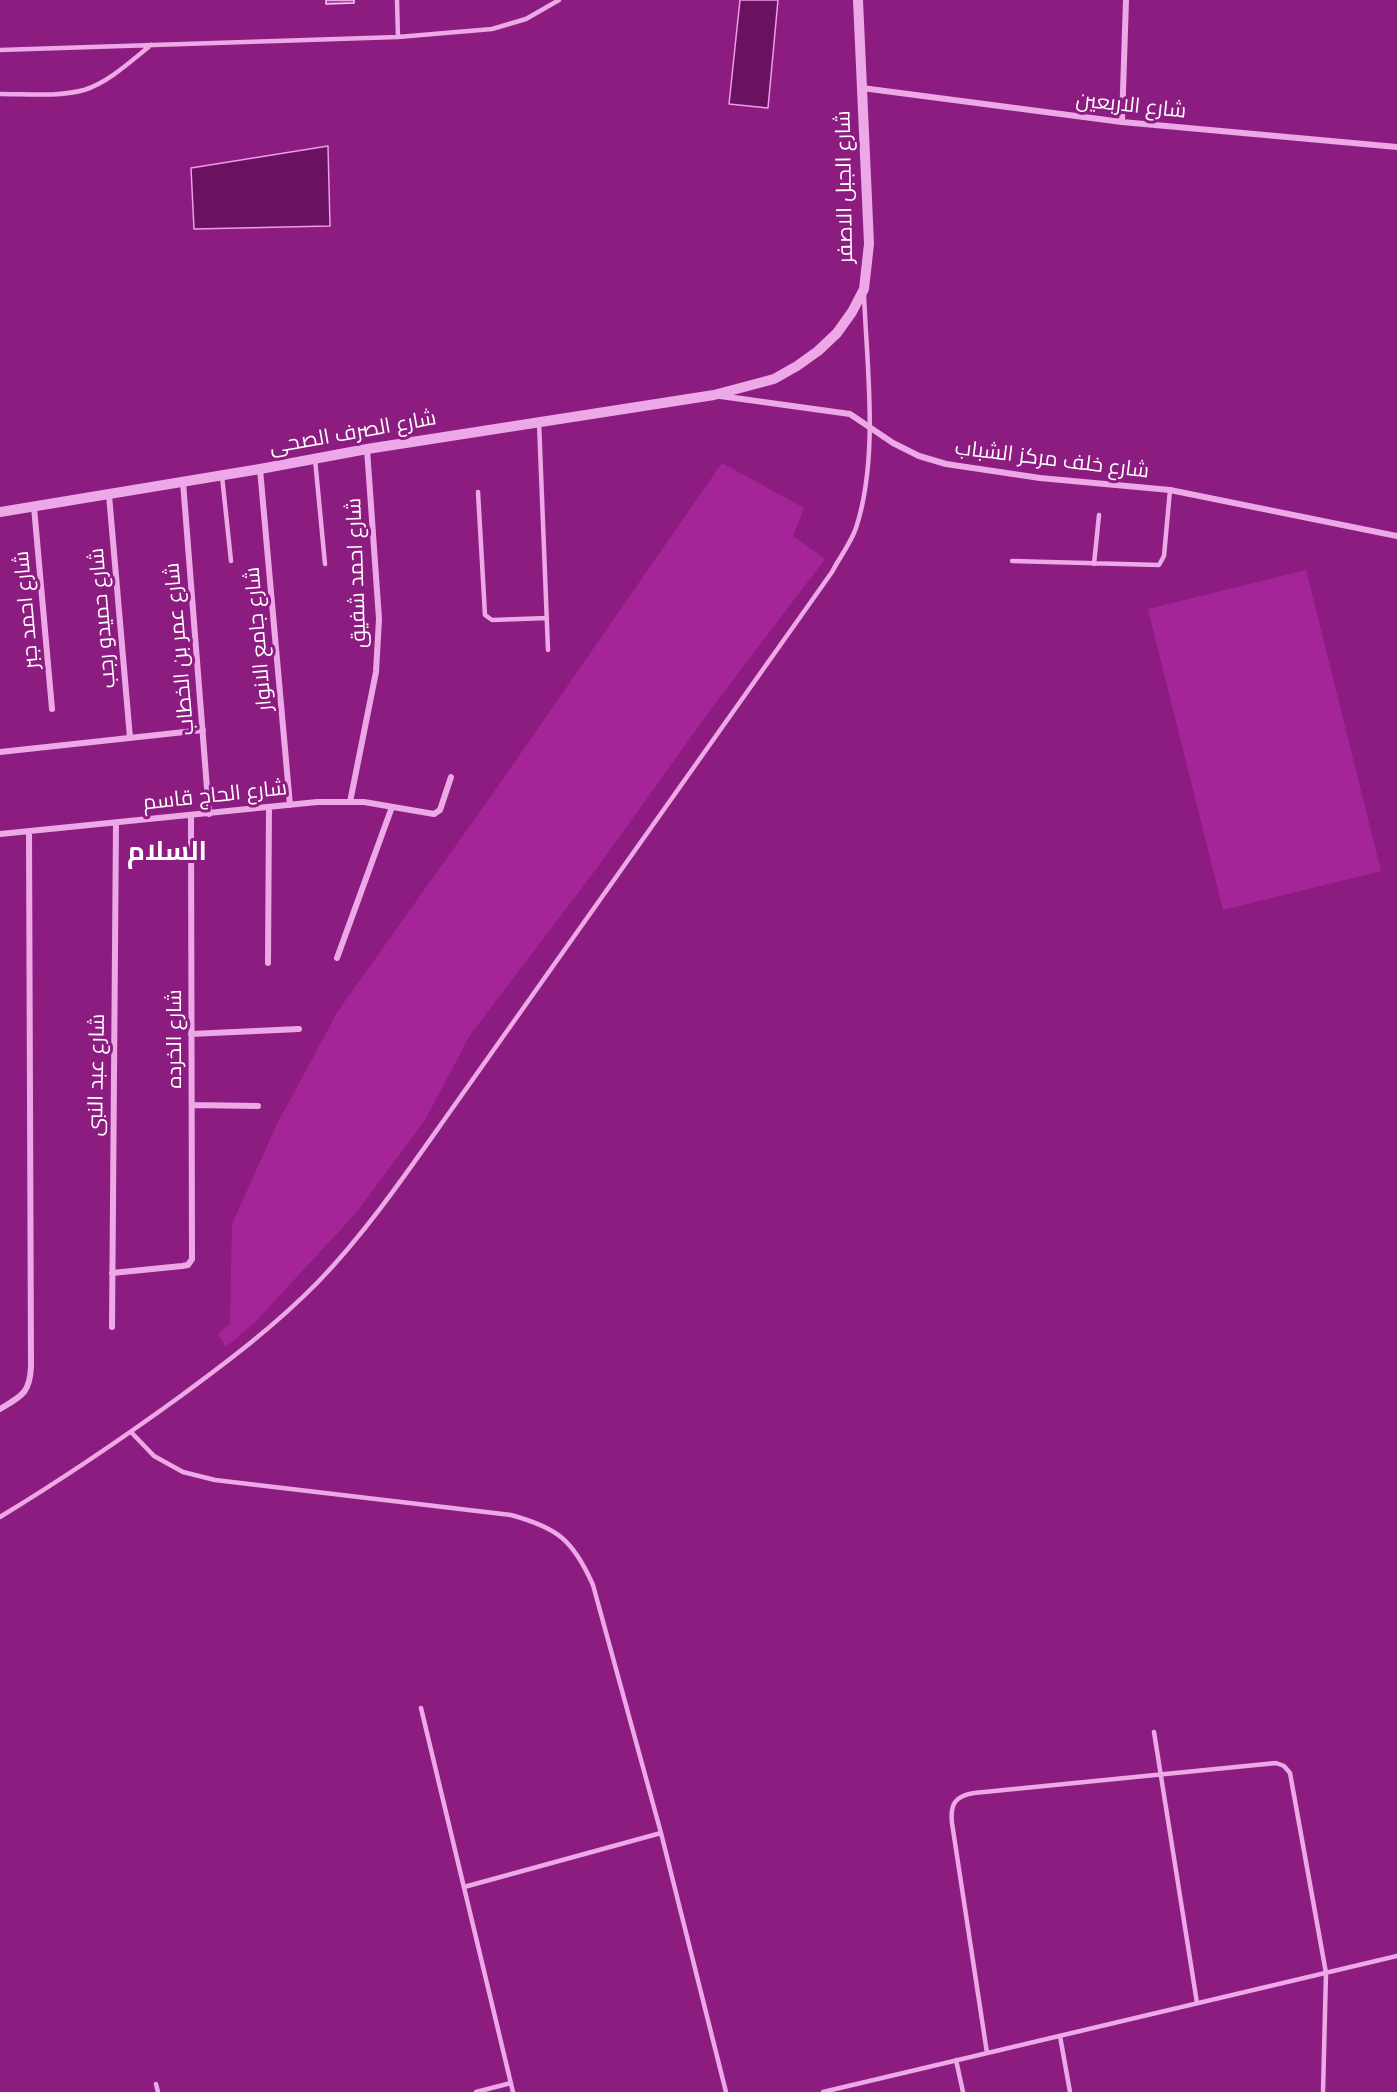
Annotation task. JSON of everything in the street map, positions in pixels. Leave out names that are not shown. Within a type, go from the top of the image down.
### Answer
[{"type":"street","name":"شارع الجبل الاصفر","points":[[714,395],[774,379],[818,351],[837,333],[852,312],[864,289],[868,244],[858,0]]},
{"type":"street","points":[[1122,122],[1126,0]]},
{"type":"street","name":"شارع الاربعين","points":[[862,88],[1122,122],[1397,147]]},
{"type":"street","name":"شارع الصرف الصحى","points":[[0,512],[222,476],[367,449],[714,395]]},
{"type":"street","name":"شارع خلف مركز الشباب","points":[[714,395],[850,414],[910,452],[946,464],[1040,478],[1170,490],[1397,536]]},
{"type":"street","name":"شارع احمد شفيق","points":[[350,802],[376,672],[379,619],[367,449]]},
{"type":"street","name":"شارع جامع الانوار","points":[[260,469],[290,805]]},
{"type":"street","name":"شارع عمر بن الخطاب","points":[[183,482],[209,814]]},
{"type":"street","name":"شارع حميدو رجب","points":[[109,495],[130,738]]},
{"type":"street","name":"شارع احمد جبر","points":[[33,507],[52,709]]},
{"type":"street","points":[[0,752],[202,730]]},
{"type":"street","name":"شارع الحاج قاسم","points":[[0,834],[316,802],[350,802],[434,814],[440,810],[451,777]]},
{"type":"street","points":[[268,963],[269,807]]},
{"type":"street","points":[[337,958],[392,807]]},
{"type":"street","name":"شارع الخرده","points":[[112,1273],[182,1266],[192,1259],[191,816]]},
{"type":"street","name":"شارع عبد النبى","points":[[112,1327],[116,823]]},
{"type":"street","points":[[0,1409],[20,1397],[29,1384],[31,1342],[29,831]]},
{"type":"street","points":[[191,1034],[299,1029]]},
{"type":"street","points":[[192,1105],[258,1106]]},
{"type":"lane","points":[[397,0],[398,37]]},
{"type":"lane","points":[[0,50],[398,37],[492,29],[526,19],[559,0]]},
{"type":"lane","points":[[0,94],[67,93],[85,89],[113,75],[151,45]]},
{"type":"lane","points":[[0,1517],[130,1432],[220,1367],[271,1327],[318,1281],[404,1176],[832,572],[855,531],[866,492],[869,428],[864,289]]},
{"type":"lane","points":[[539,422],[548,650]]},
{"type":"lane","points":[[315,459],[325,564]]},
{"type":"lane","points":[[222,476],[231,561]]},
{"type":"lane","points":[[1012,561],[1159,565],[1164,556],[1170,490]]},
{"type":"lane","points":[[478,492],[485,615],[492,620],[547,618]]},
{"type":"lane","points":[[1094,564],[1099,515]]},
{"type":"lane","points":[[130,1432],[154,1456],[183,1472],[215,1480],[511,1515],[538,1522],[563,1538],[582,1559],[593,1585],[661,1833],[726,2092]]},
{"type":"lane","points":[[421,1708],[513,2092]]},
{"type":"lane","points":[[1154,1732],[1197,2003]]},
{"type":"lane","points":[[987,2053],[952,1823],[951,1812],[955,1802],[963,1795],[974,1793],[1276,1763],[1284,1766],[1290,1773],[1326,1972],[1323,2092]]},
{"type":"lane","points":[[464,1887],[661,1833]]},
{"type":"lane","points":[[823,2092],[1397,1956]]},
{"type":"lane","points":[[1060,2036],[1070,2092]]},
{"type":"lane","points":[[956,2060],[963,2092]]},
{"type":"lane","points":[[476,2092],[511,2083]]},
{"type":"lane","points":[[156,2084],[158,2092]]},
{"type":"shaded area","points":[[740,0],[778,0],[768,108],[729,104]]},
{"type":"shaded area","points":[[328,146],[330,226],[194,229],[191,168]]},
{"type":"shaded area","points":[[722,463],[804,508],[793,536],[825,559],[708,713],[597,868],[470,1035],[425,1120],[356,1213],[255,1322],[226,1347],[218,1334],[230,1323],[232,1224],[277,1124],[338,1011],[494,792]]},
{"type":"shaded area","points":[[1306,570],[1381,871],[1223,910],[1148,609]]},
{"type":"building","points":[[326,0],[354,0],[354,3],[326,4]]},
{"type":"district","name":"السلام","points":[[167,852]]}]
